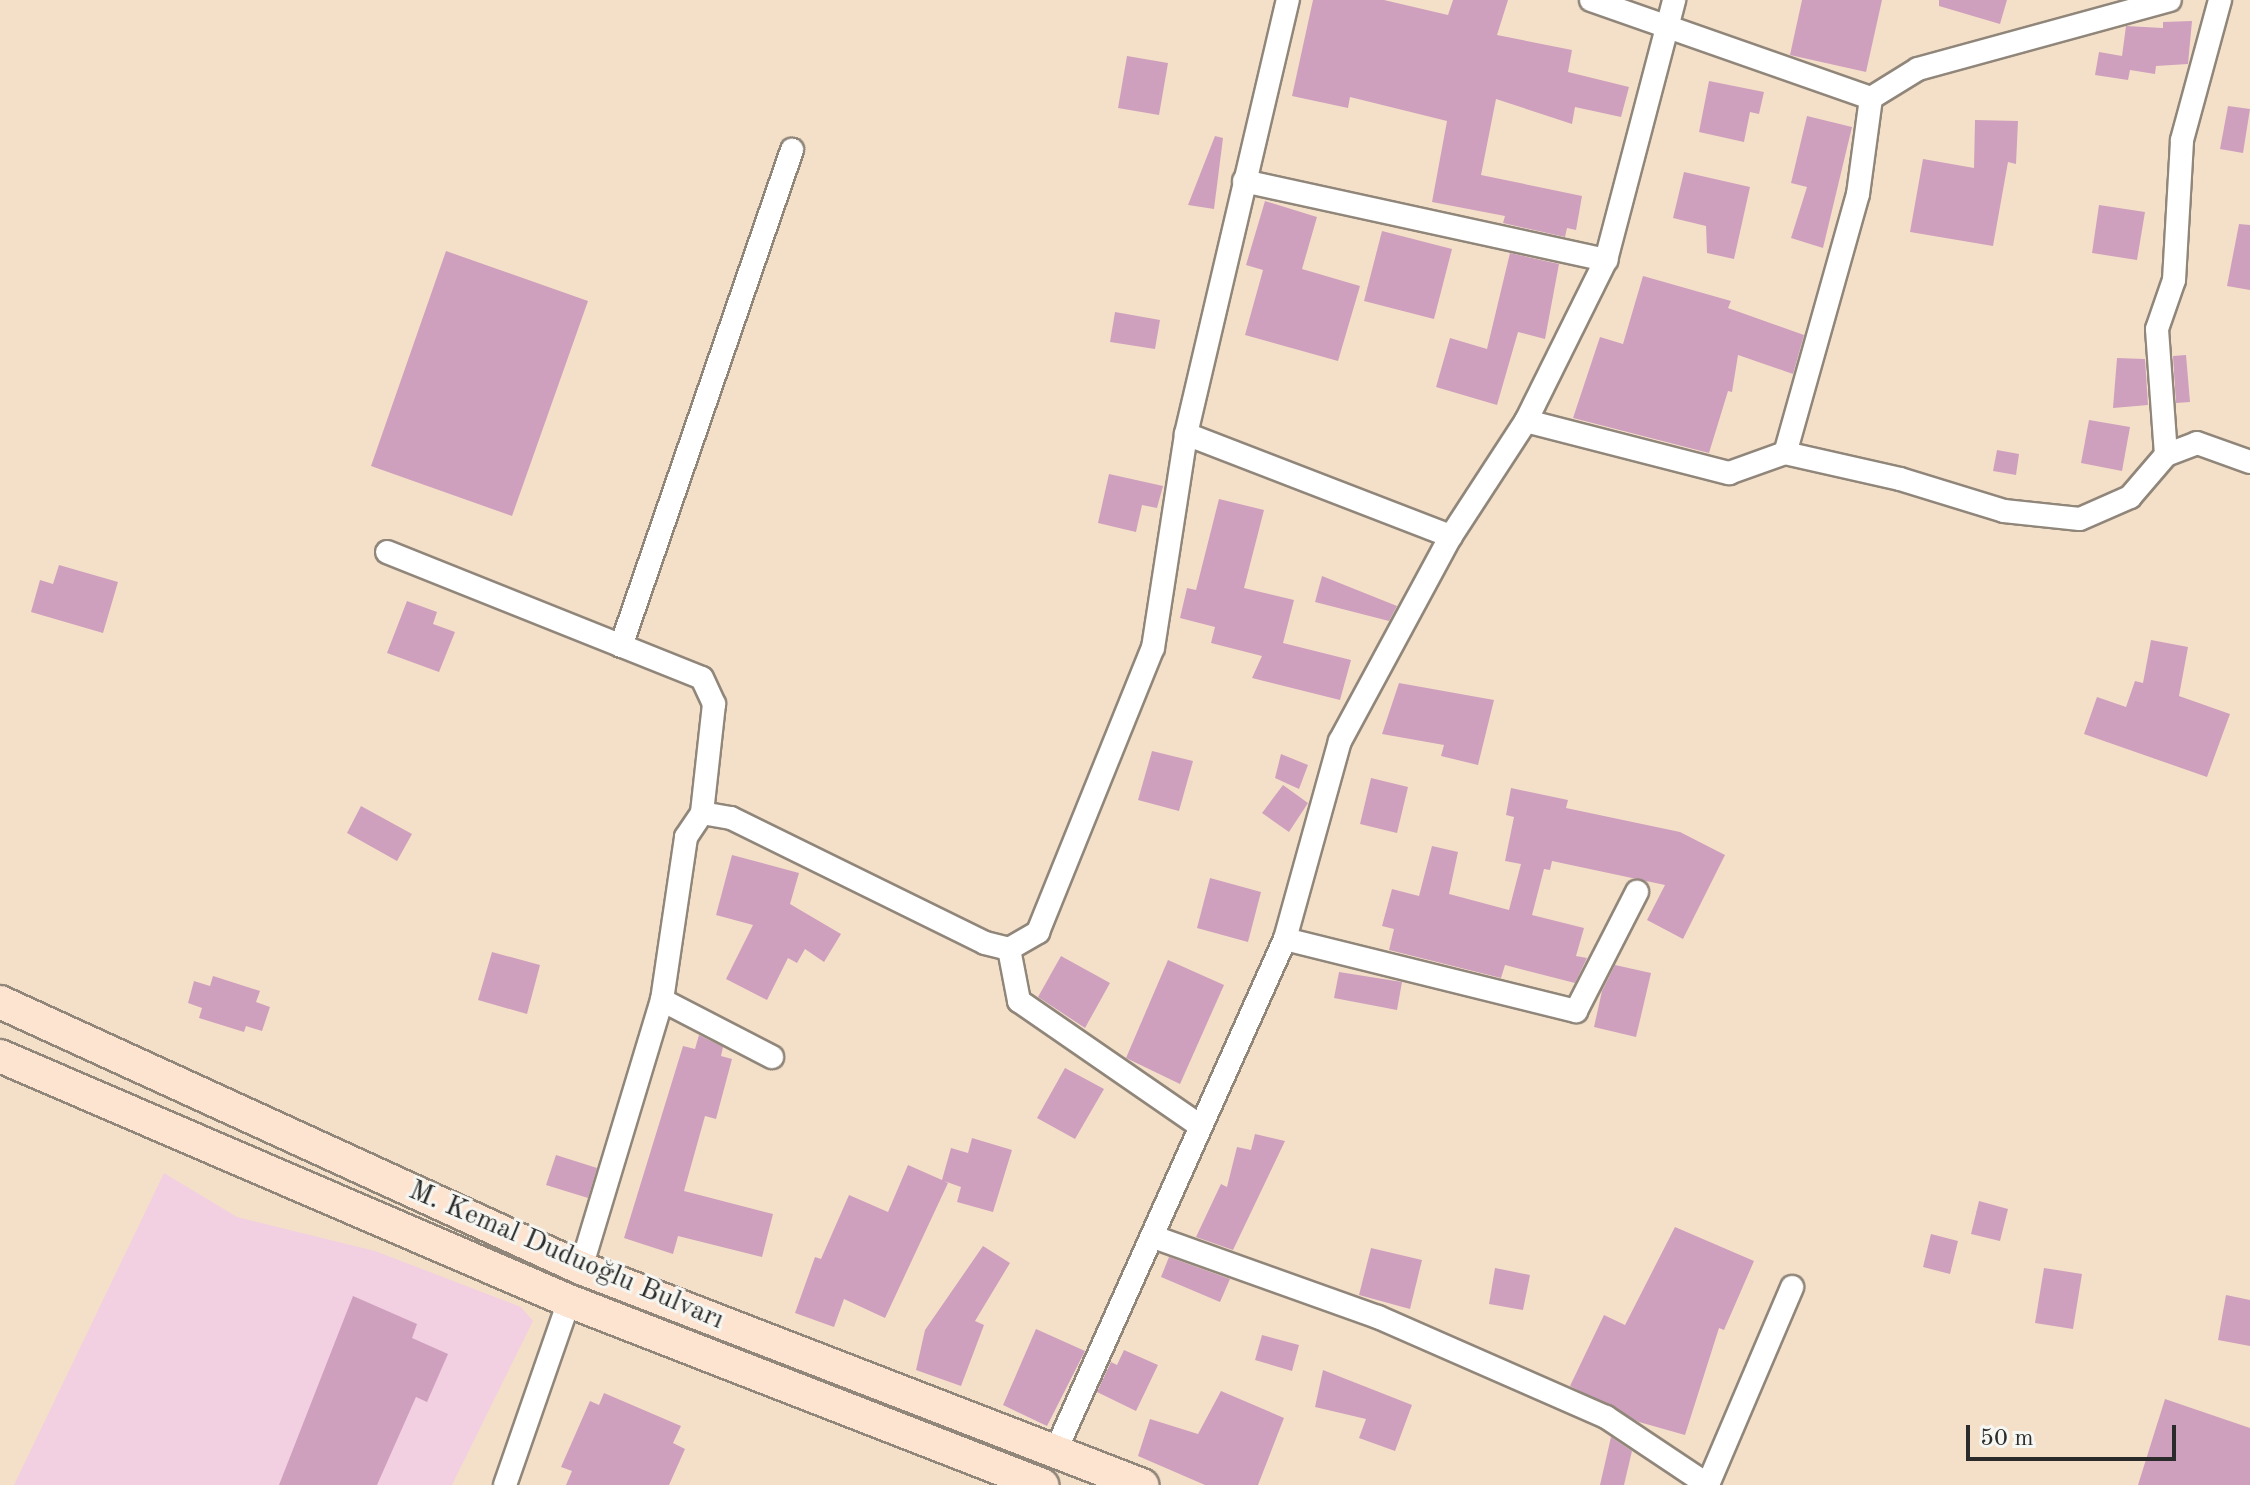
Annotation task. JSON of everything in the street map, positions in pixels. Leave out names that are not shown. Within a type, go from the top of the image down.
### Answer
[{"type":"street","points":[[702,813],[731,818],[985,943],[1009,949],[1038,932],[1153,648],[1186,434],[1288,0]]},
{"type":"street","points":[[1591,0],[1871,98]]},
{"type":"street","points":[[1040,1485],[1154,1237],[1200,1126],[1285,939],[1340,741],[1451,536],[1526,421],[1606,260],[1664,27],[1674,0]]},
{"type":"street","points":[[1871,98],[1918,69],[2170,0]]},
{"type":"street","points":[[2166,455],[2157,329],[2174,280],[2182,140],[2220,0]]},
{"type":"street","points":[[1785,453],[1858,194],[1871,98]]},
{"type":"street","points":[[621,646],[792,150]]},
{"type":"street","points":[[1244,181],[1606,260]]},
{"type":"street","points":[[1526,421],[1729,473],[1785,453],[1900,479],[2004,511],[2080,519],[2130,497],[2166,455],[2197,443],[2250,462]]},
{"type":"street","points":[[1186,434],[1451,536]]},
{"type":"street","points":[[387,552],[702,678],[714,704],[702,813],[686,837],[662,1000],[581,1268],[505,1485]]},
{"type":"street","points":[[1285,939],[1576,1011],[1637,892]]},
{"type":"street","points":[[1009,949],[1019,1001],[1200,1126]]},
{"type":"street","points":[[662,1000],[772,1057]]},
{"type":"street","name":"M. Kemal Duduoğlu Bulvarı","points":[[0,1002],[581,1268],[1142,1485]]},
{"type":"street","name":"M. Kemal Duduoğlu Bulvarı","points":[[0,1056],[569,1301],[1040,1485]]},
{"type":"street","points":[[1154,1237],[1378,1317],[1606,1417],[1708,1483],[1792,1287]]},
{"type":"shaded area","points":[[164,1173],[237,1217],[375,1251],[521,1307],[533,1321],[452,1485],[14,1485]]},
{"type":"building","points":[[1313,0],[1384,0],[1448,15],[1453,0],[1508,0],[1497,35],[1572,50],[1568,72],[1629,87],[1621,117],[1575,107],[1572,124],[1496,99],[1481,175],[1582,196],[1576,230],[1567,228],[1565,237],[1503,223],[1505,216],[1432,202],[1447,121],[1350,97],[1348,108],[1292,96]]},
{"type":"building","points":[[1802,0],[1882,0],[1866,72],[1790,55]]},
{"type":"building","points":[[1939,0],[2007,0],[2000,24],[1939,6]]},
{"type":"building","points":[[2192,21],[2188,64],[2156,66],[2155,74],[2130,70],[2128,80],[2095,75],[2099,52],[2122,56],[2126,26],[2163,28],[2163,22]]},
{"type":"building","points":[[1127,56],[1168,63],[1159,115],[1118,108]]},
{"type":"building","points":[[1709,81],[1764,92],[1759,114],[1750,112],[1744,142],[1699,132]]},
{"type":"building","points":[[2228,106],[2250,109],[2243,153],[2220,149]]},
{"type":"building","points":[[1807,116],[1852,127],[1823,248],[1791,238],[1807,187],[1791,183]]},
{"type":"building","points":[[1975,120],[2018,121],[2016,164],[2008,162],[1993,246],[1910,232],[1923,159],[1974,168]]},
{"type":"building","points":[[1215,136],[1223,138],[1214,209],[1188,205]]},
{"type":"building","points":[[1684,172],[1750,187],[1734,259],[1707,253],[1706,226],[1673,218]]},
{"type":"building","points":[[1265,201],[1317,217],[1302,269],[1360,286],[1338,361],[1245,335],[1263,270],[1246,265]]},
{"type":"building","points":[[2099,205],[2145,212],[2137,260],[2092,253]]},
{"type":"building","points":[[2239,224],[2250,225],[2250,290],[2227,286]]},
{"type":"building","points":[[1382,231],[1452,249],[1434,319],[1364,301]]},
{"type":"building","points":[[446,251],[588,301],[512,516],[371,466]]},
{"type":"building","points":[[1510,253],[1559,264],[1545,339],[1518,332],[1497,405],[1436,387],[1450,338],[1487,349]]},
{"type":"building","points":[[1643,276],[1731,301],[1728,308],[1804,335],[1793,374],[1738,355],[1732,392],[1728,391],[1709,453],[1573,418],[1600,337],[1623,344]]},
{"type":"building","points":[[1115,312],[1160,320],[1155,349],[1110,342]]},
{"type":"building","points":[[2186,355],[2190,402],[2176,403],[2173,356]]},
{"type":"building","points":[[2117,358],[2145,359],[2148,405],[2113,408]]},
{"type":"building","points":[[2089,420],[2130,427],[2122,471],[2081,463]]},
{"type":"building","points":[[1997,450],[2019,454],[2016,475],[1993,471]]},
{"type":"building","points":[[1109,474],[1163,486],[1157,508],[1142,505],[1136,532],[1098,523]]},
{"type":"building","points":[[1219,499],[1264,510],[1244,588],[1294,600],[1283,643],[1351,660],[1340,700],[1252,678],[1262,656],[1211,643],[1215,627],[1180,618],[1187,588],[1196,590]]},
{"type":"building","points":[[59,565],[118,582],[103,633],[31,612],[40,580],[53,584]]},
{"type":"building","points":[[1322,576],[1397,606],[1389,621],[1315,602]]},
{"type":"building","points":[[407,601],[437,612],[433,624],[455,632],[439,672],[387,653]]},
{"type":"building","points":[[2151,640],[2188,647],[2179,696],[2230,714],[2207,777],[2084,734],[2097,697],[2126,707],[2135,681],[2143,683]]},
{"type":"building","points":[[1399,683],[1494,700],[1478,765],[1441,756],[1444,745],[1382,734]]},
{"type":"building","points":[[1152,751],[1193,761],[1179,811],[1138,800]]},
{"type":"building","points":[[1281,754],[1308,765],[1299,789],[1275,778]]},
{"type":"building","points":[[1371,778],[1408,787],[1397,833],[1360,824]]},
{"type":"building","points":[[1283,785],[1308,803],[1289,832],[1262,813]]},
{"type":"building","points":[[1511,788],[1568,800],[1566,808],[1680,832],[1725,855],[1683,939],[1647,920],[1665,885],[1552,861],[1550,870],[1544,869],[1532,915],[1584,928],[1576,956],[1587,958],[1575,983],[1505,965],[1501,978],[1389,950],[1394,929],[1382,926],[1392,889],[1419,896],[1432,846],[1458,852],[1449,894],[1509,910],[1521,864],[1505,861],[1514,817],[1506,815]]},
{"type":"building","points":[[361,806],[412,834],[397,861],[347,833]]},
{"type":"building","points":[[732,855],[799,873],[790,904],[841,934],[824,962],[805,949],[797,963],[788,958],[767,1000],[726,979],[753,925],[716,915]]},
{"type":"building","points":[[1210,878],[1261,892],[1248,942],[1197,928]]},
{"type":"building","points":[[492,952],[540,965],[527,1014],[478,1000]]},
{"type":"building","points":[[1061,956],[1110,983],[1085,1028],[1038,997]]},
{"type":"building","points":[[1168,960],[1224,985],[1180,1084],[1126,1058]]},
{"type":"building","points":[[1615,965],[1651,973],[1636,1037],[1594,1027],[1602,991]]},
{"type":"building","points":[[1339,972],[1402,982],[1397,1010],[1334,998]]},
{"type":"building","points":[[213,976],[260,991],[256,1002],[270,1007],[262,1031],[246,1026],[244,1032],[199,1018],[202,1008],[188,1003],[194,981],[210,986]]},
{"type":"building","points":[[699,1035],[723,1047],[721,1056],[732,1059],[716,1119],[705,1116],[684,1191],[773,1214],[762,1257],[678,1236],[673,1254],[624,1238],[683,1046],[695,1049]]},
{"type":"building","points":[[1065,1068],[1104,1089],[1075,1139],[1037,1118]]},
{"type":"building","points":[[1255,1134],[1285,1141],[1233,1250],[1196,1237],[1221,1184],[1227,1187],[1237,1147],[1251,1150]]},
{"type":"building","points":[[972,1138],[1012,1150],[993,1212],[957,1202],[961,1187],[944,1181],[948,1183],[885,1318],[844,1299],[834,1327],[795,1313],[815,1257],[821,1259],[849,1195],[888,1212],[908,1165],[942,1180],[951,1148],[968,1153]]},
{"type":"building","points":[[556,1155],[597,1168],[588,1198],[546,1185]]},
{"type":"building","points":[[1979,1201],[2008,1209],[2000,1241],[1971,1234]]},
{"type":"building","points":[[1675,1227],[1754,1261],[1724,1330],[1719,1328],[1685,1435],[1639,1422],[1570,1386],[1604,1315],[1625,1325]]},
{"type":"building","points":[[1931,1234],[1958,1241],[1950,1274],[1923,1267]]},
{"type":"building","points":[[983,1246],[1010,1263],[975,1321],[984,1325],[961,1386],[916,1370],[925,1330]]},
{"type":"building","points":[[1371,1248],[1422,1260],[1410,1309],[1359,1295]]},
{"type":"building","points":[[1169,1257],[1230,1279],[1220,1302],[1161,1277]]},
{"type":"building","points":[[1495,1268],[1530,1275],[1523,1310],[1489,1304]]},
{"type":"building","points":[[2044,1268],[2082,1274],[2073,1329],[2035,1323]]},
{"type":"building","points":[[2226,1295],[2250,1300],[2250,1346],[2218,1340]]},
{"type":"building","points":[[353,1296],[417,1324],[412,1338],[448,1354],[427,1402],[416,1397],[377,1485],[279,1485]]},
{"type":"building","points":[[1036,1329],[1085,1351],[1047,1426],[1003,1405]]},
{"type":"building","points":[[1262,1335],[1299,1345],[1292,1371],[1255,1360]]},
{"type":"building","points":[[1124,1350],[1158,1365],[1136,1411],[1097,1392],[1111,1362],[1117,1365]]},
{"type":"building","points":[[1323,1370],[1412,1405],[1395,1451],[1359,1438],[1366,1419],[1315,1407]]},
{"type":"building","points":[[1221,1391],[1284,1418],[1258,1485],[1205,1485],[1138,1456],[1150,1419],[1198,1434]]},
{"type":"building","points":[[604,1393],[681,1426],[673,1443],[685,1449],[669,1485],[566,1485],[572,1471],[561,1467],[590,1401],[599,1405]]},
{"type":"building","points":[[2165,1399],[2250,1428],[2250,1485],[2138,1485]]},
{"type":"building","points":[[1611,1437],[1632,1451],[1624,1485],[1600,1485]]}]
